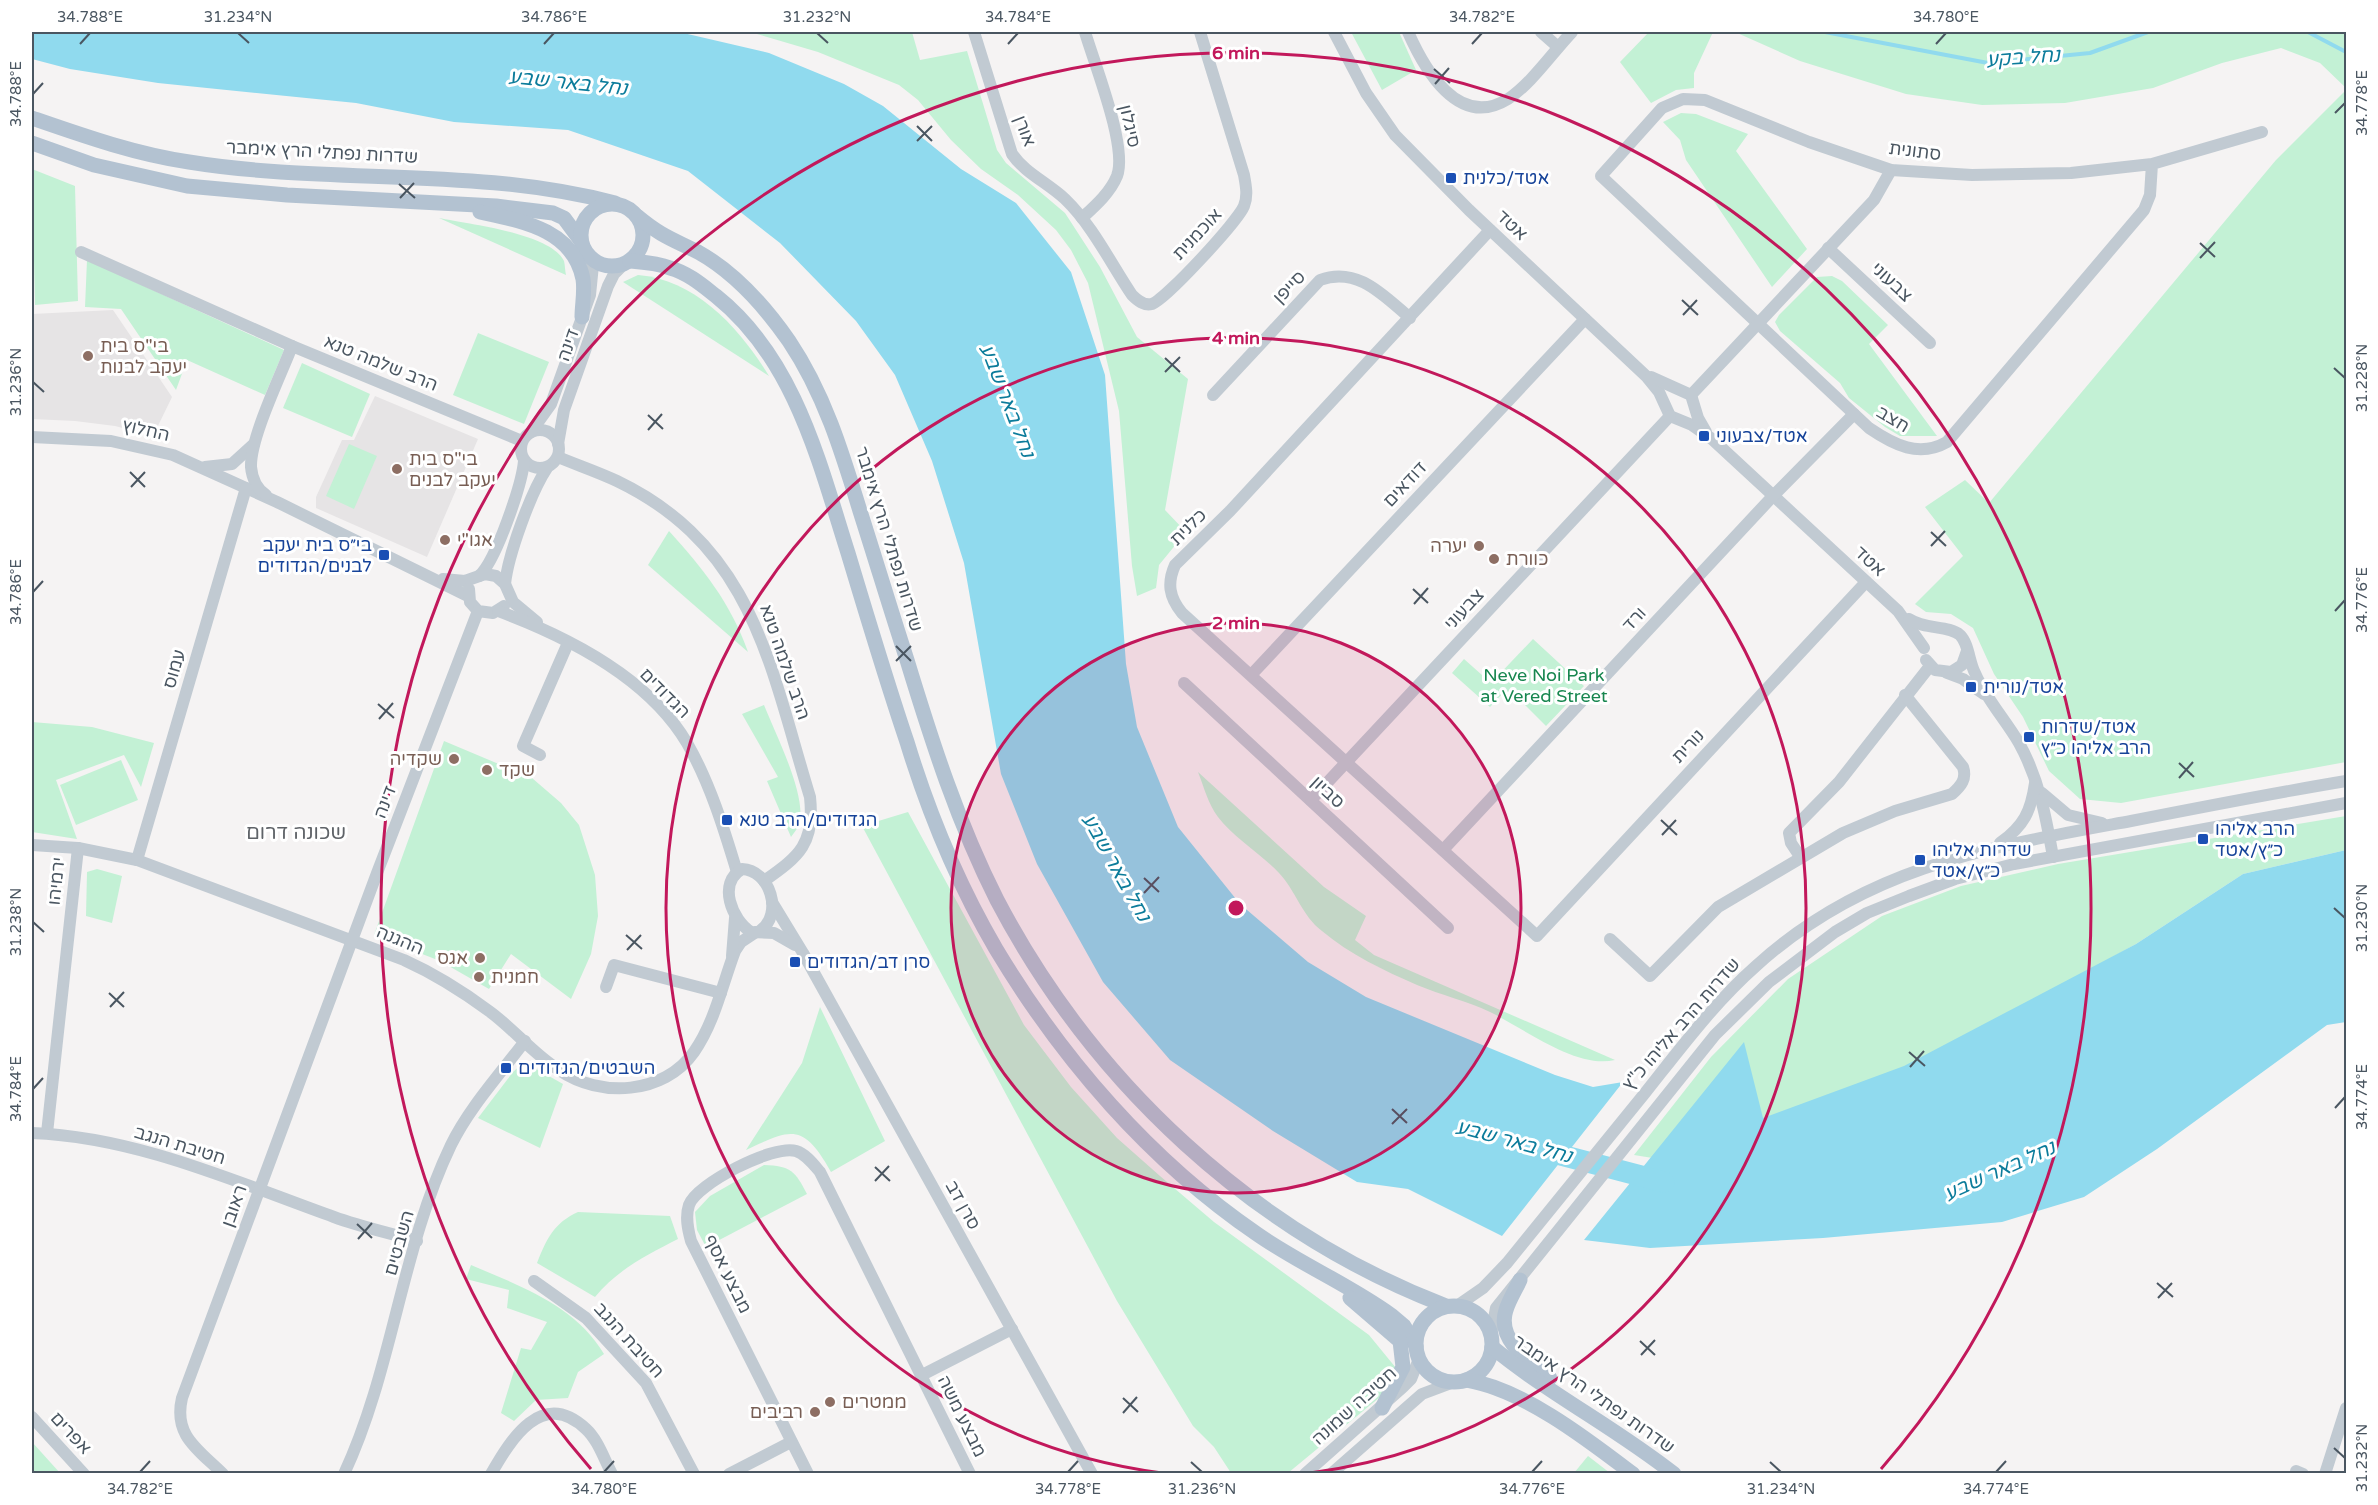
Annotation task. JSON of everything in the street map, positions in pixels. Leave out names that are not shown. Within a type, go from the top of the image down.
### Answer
[{"type":"main road","name":"שדרות נפתלי הרץ אימבר","points":[[32,118],[100,142],[190,163],[288,171],[498,182],[563,190],[615,203]]},
{"type":"main road","points":[[32,143],[94,165],[187,186],[287,195],[496,206],[553,213],[564,218],[588,255],[601,265],[617,266],[627,262],[642,245],[642,225],[637,216],[624,206],[615,203],[596,207],[588,213],[580,231],[581,241]]},
{"type":"main road","points":[[436,202],[517,220],[538,228],[564,243],[573,254],[583,280],[582,317]]},
{"type":"main road","name":"שדרות נפתלי הרץ אימבר","points":[[637,216],[658,234],[698,253],[739,283],[764,309],[789,341],[811,377],[843,455],[929,733],[958,816],[1017,936],[1076,1024],[1158,1119],[1223,1177],[1270,1213],[1386,1282],[1451,1306]]},
{"type":"main road","points":[[627,262],[670,268],[702,285],[746,325],[769,355],[789,389],[820,463],[906,740],[936,825],[974,908],[1031,1003],[1080,1069],[1141,1136],[1207,1196],[1256,1233],[1391,1315],[1404,1326],[1433,1376],[1490,1384],[1508,1392],[1569,1429],[1633,1473]]},
{"type":"main road","points":[[1305,1263],[1400,1341],[1403,1367],[1382,1408]]},
{"type":"main road","points":[[1524,1275],[1505,1311],[1505,1323],[1515,1349],[1601,1420]]},
{"type":"main road","points":[[1418,1353],[1417,1335],[1427,1317],[1451,1306],[1478,1314],[1492,1340],[1484,1367],[1460,1381]]},
{"type":"main road","name":"שדרות נפתלי הרץ אימבר","points":[[1492,1340],[1520,1369],[1601,1420],[1674,1473]]},
{"type":"street","name":"אורן","points":[[974,32],[1012,154],[1026,170],[1065,200],[1082,218]]},
{"type":"street","name":"סיגלון","points":[[1082,218],[1111,187],[1119,166],[1115,133],[1085,32]]},
{"type":"street","name":"אוכמנית","points":[[1082,218],[1132,295],[1138,301],[1150,305],[1165,295],[1241,213],[1247,196],[1244,175],[1200,32]]},
{"type":"street","name":"אטד","points":[[1334,32],[1366,93],[1395,135],[1490,230],[1642,372],[1659,392],[1671,414],[1712,439],[1898,611],[1921,626],[1941,630]]},
{"type":"street","points":[[1408,32],[1432,78],[1452,96],[1475,105],[1487,106],[1509,98],[1572,32]]},
{"type":"street","points":[[1541,32],[1558,47]]},
{"type":"street","name":"סתונית","points":[[1601,176],[1662,108],[1683,99],[1705,100],[1891,170],[1971,175],[2071,173],[2152,164],[2262,132]]},
{"type":"street","name":"חצב","points":[[1601,176],[1854,414],[1891,443],[1911,449],[1936,448],[1947,442],[2144,210],[2150,195],[2152,164]]},
{"type":"street","points":[[1690,398],[1669,397],[1671,414],[1692,416],[1690,398],[1874,200],[1891,170]]},
{"type":"street","name":"כלנית","points":[[1490,230],[1230,511],[1182,557],[1171,574],[1170,593],[1182,613],[1252,674],[1536,936]]},
{"type":"street","name":"צבעוני","points":[[1828,248],[1930,343]]},
{"type":"street","name":"הרב שלמה טנא","points":[[81,252],[292,346],[526,436]]},
{"type":"street","name":"דינה","points":[[526,436],[551,404],[593,285],[593,265],[588,255]]},
{"type":"street","name":"דינה","points":[[558,444],[564,410],[608,286],[614,274],[627,262]]},
{"type":"street","name":"סייפן","points":[[1214,395],[1320,280],[1342,275],[1354,278],[1379,292],[1410,318]]},
{"type":"street","name":"דודאים","points":[[1252,674],[1585,318]]},
{"type":"street","points":[[277,502],[261,492],[254,480],[251,466],[255,443],[292,346]]},
{"type":"street","name":"אטד","points":[[1642,372],[1690,398],[1702,425],[1712,439]]},
{"type":"street","name":"צבעוני","points":[[1311,800],[1671,414]]},
{"type":"street","name":"ורד","points":[[1443,850],[1773,496],[1854,414]]},
{"type":"street","points":[[246,488],[433,577],[468,596],[478,611],[488,614],[498,611],[506,602],[508,565],[539,482],[547,468],[558,457],[558,444],[547,431],[526,436],[520,451],[524,461],[520,483],[490,564],[470,585],[468,596]]},
{"type":"street","name":"החלוץ","points":[[32,437],[111,441],[167,453],[246,488]]},
{"type":"street","points":[[203,467],[232,464],[244,456],[255,443]]},
{"type":"street","name":"הרב שלמה טנא","points":[[558,457],[618,481],[680,522],[727,571],[752,615],[810,797],[813,820],[809,837],[801,851],[790,863],[764,881]]},
{"type":"street","points":[[524,461],[534,468],[547,468]]},
{"type":"street","name":"עמוס","points":[[137,860],[246,488]]},
{"type":"street","points":[[433,577],[453,581],[496,576],[506,587]]},
{"type":"street","name":"נורית","points":[[1536,936],[1866,582]]},
{"type":"street","name":"הגדודים","points":[[506,587],[521,610],[563,640],[630,681],[670,719],[687,743],[703,775],[725,832],[737,872]]},
{"type":"street","name":"דינה","points":[[352,939],[478,611]]},
{"type":"street","name":"הגדודים","points":[[498,611],[563,640]]},
{"type":"street","name":"אטד","points":[[1898,611],[1924,648]]},
{"type":"street","points":[[1987,697],[1963,679],[1930,666],[1924,648],[1930,636],[1941,630],[1958,633],[1965,641],[1975,674],[1987,697],[2018,741],[2038,785],[2052,804],[2068,815],[2112,824]]},
{"type":"street","points":[[540,755],[523,746],[563,640]]},
{"type":"street","points":[[1947,673],[1962,664],[1967,651]]},
{"type":"street","points":[[1801,858],[1791,843],[1789,833],[1839,782],[1930,666]]},
{"type":"street","name":"סביון","points":[[1184,683],[1448,928]]},
{"type":"street","points":[[1610,939],[1650,976],[1718,907],[1854,828],[1895,811],[1952,794],[1962,783],[1965,773],[1960,761],[1905,695]]},
{"type":"street","name":"שדרות הרב אליהו כ\"ץ","points":[[1451,1306],[1483,1287],[1507,1263],[1696,1029],[1755,966],[1823,914],[1858,894],[1901,876],[1949,859],[1995,847],[2346,781]]},
{"type":"street","points":[[2038,785],[2053,857]]},
{"type":"street","points":[[1995,847],[2024,823],[2031,810],[2038,785]]},
{"type":"street","name":"שדרות הרב אליהו כ\"ץ","points":[[1492,1340],[1496,1308],[1715,1035],[1762,989],[1805,953],[1843,927],[1868,913],[1955,879],[2053,857],[2346,803]]},
{"type":"street","name":"ההגנה","points":[[32,844],[78,848],[137,860],[352,939],[437,975],[491,1012],[559,1071],[579,1081],[618,1088],[648,1085],[674,1072],[692,1054],[707,1029],[732,960],[741,942],[758,932]]},
{"type":"street","name":"ירמיהו","points":[[47,1133],[78,848]]},
{"type":"street","points":[[742,869],[755,872],[764,881],[772,902],[769,921],[758,932],[742,927],[735,918],[730,904],[730,889],[737,872],[742,869]]},
{"type":"street","name":"סרן דב","points":[[772,902],[803,953],[1092,1473]]},
{"type":"street","name":"ההגנה","points":[[732,960],[735,918]]},
{"type":"street","name":"סרן דב","points":[[758,932],[786,938],[803,953]]},
{"type":"street","name":"ראובן","points":[[223,1473],[188,1439],[180,1426],[179,1412],[352,939]]},
{"type":"street","points":[[606,987],[614,965],[721,993]]},
{"type":"street","name":"השבטים","points":[[344,1473],[375,1396],[417,1241],[453,1142],[525,1041]]},
{"type":"street","name":"חטיבת הנגב","points":[[32,1133],[47,1133],[132,1149],[260,1189],[336,1218],[417,1241]]},
{"type":"street","name":"מבצע אסף","points":[[791,1442],[692,1241],[686,1215],[689,1203],[697,1192],[754,1161],[774,1151],[796,1151],[814,1164],[922,1375]]},
{"type":"street","name":"חטיבת הנגב","points":[[534,1281],[586,1318],[646,1383],[694,1473]]},
{"type":"street","points":[[922,1375],[1012,1329]]},
{"type":"street","name":"חטיבה שמונה","points":[[1305,1473],[1382,1408],[1411,1379],[1418,1353]]},
{"type":"street","name":"מבצע משה","points":[[922,1375],[970,1473]]},
{"type":"street","name":"חטיבה שמונה","points":[[1331,1473],[1422,1394],[1460,1381]]},
{"type":"street","points":[[2325,1473],[2346,1408]]},
{"type":"street","points":[[491,1473],[522,1427],[549,1414],[574,1420],[587,1429],[612,1473]]},
{"type":"street","name":"אפרים","points":[[32,1417],[84,1473]]},
{"type":"street","points":[[729,1473],[791,1442],[808,1473]]},
{"type":"shaded area","name":"בי\"ס בית יעקב לבנות","points":[[113,310],[172,397],[153,436],[115,426],[32,419],[32,314]]},
{"type":"shaded area","name":"בי\"ס בית יעקב לבנים","points":[[375,396],[478,439],[427,557],[316,508],[316,497],[342,440],[354,440]]},
{"type":"green space","points":[[750,32],[912,32],[920,60],[967,51],[997,150],[1006,163],[1065,213],[1100,267],[1137,337],[1188,379],[1165,510],[1186,532],[1159,565],[1156,588],[1137,596],[1132,566],[1119,411],[1088,283],[1071,250],[1056,230],[1018,195],[981,169],[951,140],[918,100],[899,85],[818,52]]},
{"type":"green space","points":[[1351,32],[1399,32],[1416,70],[1382,90]]},
{"type":"green space","points":[[1649,32],[1713,32],[1694,73],[1694,88],[1676,90],[1651,103],[1620,62]]},
{"type":"green space","points":[[1735,32],[2346,32],[2346,88],[2320,63],[2281,48],[2222,63],[2153,88],[2065,103],[1982,105],[1906,94],[1800,61]]},
{"type":"green space","points":[[2346,90],[2346,762],[2121,803],[2080,799],[2049,771],[2023,717],[1994,674],[1973,628],[1951,614],[1926,612],[1915,604],[1963,556],[1925,507],[1965,480],[1989,503],[2276,160]]},
{"type":"green space","points":[[1681,113],[1696,114],[1748,134],[1736,151],[1807,249],[1772,287],[1686,160],[1680,140],[1663,122]]},
{"type":"green space","points":[[32,169],[75,186],[78,301],[35,305]]},
{"type":"green space","points":[[439,218],[507,231],[543,243],[556,251],[564,261],[566,275]]},
{"type":"green space","points":[[87,260],[284,350],[265,395],[187,360],[176,390],[121,309],[85,307]]},
{"type":"green space","points":[[638,275],[679,286],[715,310],[745,341],[769,376],[623,282]]},
{"type":"green space","points":[[1832,276],[1842,281],[1888,325],[1869,344],[1937,436],[1900,436],[1885,427],[1849,398],[1840,383],[1780,331],[1775,322],[1779,315],[1817,277]]},
{"type":"green space","points":[[478,333],[549,362],[524,424],[453,395]]},
{"type":"green space","points":[[302,363],[370,394],[352,437],[283,408]]},
{"type":"green space","points":[[349,444],[377,456],[354,509],[326,496]]},
{"type":"green space","points":[[669,531],[715,587],[733,617],[748,652],[648,565]]},
{"type":"green space","name":"Neve Noi Park at Vered Street","points":[[1533,639],[1584,686],[1546,726],[1516,696],[1505,691],[1490,707],[1452,673],[1464,659],[1491,683]]},
{"type":"green space","points":[[764,705],[789,765],[799,798],[801,813],[799,825],[791,837],[767,781],[778,777],[742,714]]},
{"type":"green space","points":[[32,722],[92,727],[154,743],[141,787],[124,755],[56,780],[77,839],[32,832]]},
{"type":"green space","points":[[444,741],[532,778],[561,803],[579,825],[595,875],[598,916],[591,954],[571,999],[511,954],[489,989],[440,961],[374,935]]},
{"type":"green space","points":[[121,760],[138,800],[76,825],[60,785]]},
{"type":"green space","points":[[1198,772],[1324,887],[1366,916],[1355,940],[1374,955],[1615,1060],[1584,1059],[1568,1053],[1490,1012],[1417,985],[1355,955],[1315,925],[1279,873],[1231,832],[1218,817]]},
{"type":"green space","points":[[908,812],[1024,1025],[1071,1087],[1117,1138],[1160,1176],[1214,1222],[1369,1335],[1396,1368],[1380,1397],[1288,1473],[1231,1473],[1214,1447],[1193,1426],[1117,1301],[862,826]]},
{"type":"green space","points":[[2346,816],[2346,850],[2243,874],[2136,944],[1727,1170],[1634,1155],[1711,1057],[1788,979],[1882,916],[1961,886],[2058,864]]},
{"type":"green space","points":[[97,869],[122,876],[112,923],[86,916],[87,872]]},
{"type":"green space","points":[[820,1007],[885,1141],[831,1172],[812,1145],[795,1134],[774,1138],[746,1150],[802,1063]]},
{"type":"green space","points":[[524,1062],[563,1084],[540,1148],[478,1118],[513,1072]]},
{"type":"green space","points":[[764,1165],[791,1171],[807,1194],[706,1247],[697,1230],[695,1212],[710,1196]]},
{"type":"green space","points":[[578,1212],[670,1216],[678,1239],[623,1271],[595,1297],[537,1263],[552,1232],[563,1221]]},
{"type":"green space","points":[[471,1265],[545,1299],[578,1322],[592,1337],[604,1354],[578,1372],[568,1398],[536,1400],[514,1421],[501,1413],[521,1348],[531,1350],[547,1322],[507,1308],[509,1290],[466,1279]]},
{"type":"green space","points":[[32,1442],[60,1473],[32,1473]]},
{"type":"green space","points":[[1588,1456],[1610,1473],[1574,1473]]},
{"type":"water","points":[[32,32],[679,32],[769,53],[844,84],[883,106],[961,169],[1016,203],[1071,272],[1105,375],[1126,664],[1137,727],[1178,827],[1240,904],[1308,962],[1366,997],[1555,1075],[1593,1087],[1623,1082],[1502,1236],[1408,1189],[1357,1182],[1273,1131],[1170,1060],[1103,982],[1037,864],[1001,774],[964,563],[932,461],[895,375],[856,321],[780,243],[688,171],[568,130],[454,122],[356,103],[158,83],[70,69],[32,59]]},
{"type":"water","points":[[2346,850],[2346,1022],[2327,1025],[2157,1149],[2084,1197],[2002,1222],[1823,1238],[1650,1248],[1584,1240],[1744,1042],[1763,1118],[1904,1066],[2136,944],[2243,874]]},
{"type":"waterway","name":"נחל בקע","points":[[1825,32],[1988,63],[2090,53],[2148,32]]},
{"type":"waterway","name":"נחל בקע","points":[[2308,32],[2346,52]]},
{"type":"waterway","name":"נחל באר שבע","points":[[1538,1149],[1664,1182]]},
{"type":"place","name":"אטד/כלנית","points":[[1451,178]]},
{"type":"place","name":"בי\"ס בית יעקב לבנות","points":[[88,356]]},
{"type":"place","name":"אטד/צבעוני","points":[[1704,436]]},
{"type":"place","name":"בי\"ס בית יעקב לבנים","points":[[397,469]]},
{"type":"place","name":"אגו\"י","points":[[445,540]]},
{"type":"place","name":"יערה","points":[[1479,546]]},
{"type":"place","name":"בי״ס בית יעקב לבנים/הגדודים","points":[[384,555]]},
{"type":"place","name":"כוורת","points":[[1494,559]]},
{"type":"place","name":"אטד/נורית","points":[[1971,687]]},
{"type":"place","name":"אטד/שדרות הרב אליהו כ״ץ","points":[[2029,737]]},
{"type":"place","name":"שקדיה","points":[[454,759]]},
{"type":"place","name":"שקד","points":[[487,770]]},
{"type":"place","name":"הגדודים/הרב טנא","points":[[727,820]]},
{"type":"place","name":"הרב אליהו כ״ץ/אטד","points":[[2203,839]]},
{"type":"place","name":"שדרות אליהו כ״ץ/אטד","points":[[1920,860]]},
{"type":"place","name":"אגס","points":[[480,958]]},
{"type":"place","name":"סרן דב/הגדודים","points":[[795,962]]},
{"type":"place","name":"חמנית","points":[[479,977]]},
{"type":"place","name":"השבטים/הגדודים","points":[[506,1068]]},
{"type":"place","name":"ממטרים","points":[[830,1402]]},
{"type":"place","name":"רביבים","points":[[815,1412]]},
{"type":"district","name":"שכונה דרום","points":[[296,833]]}]
